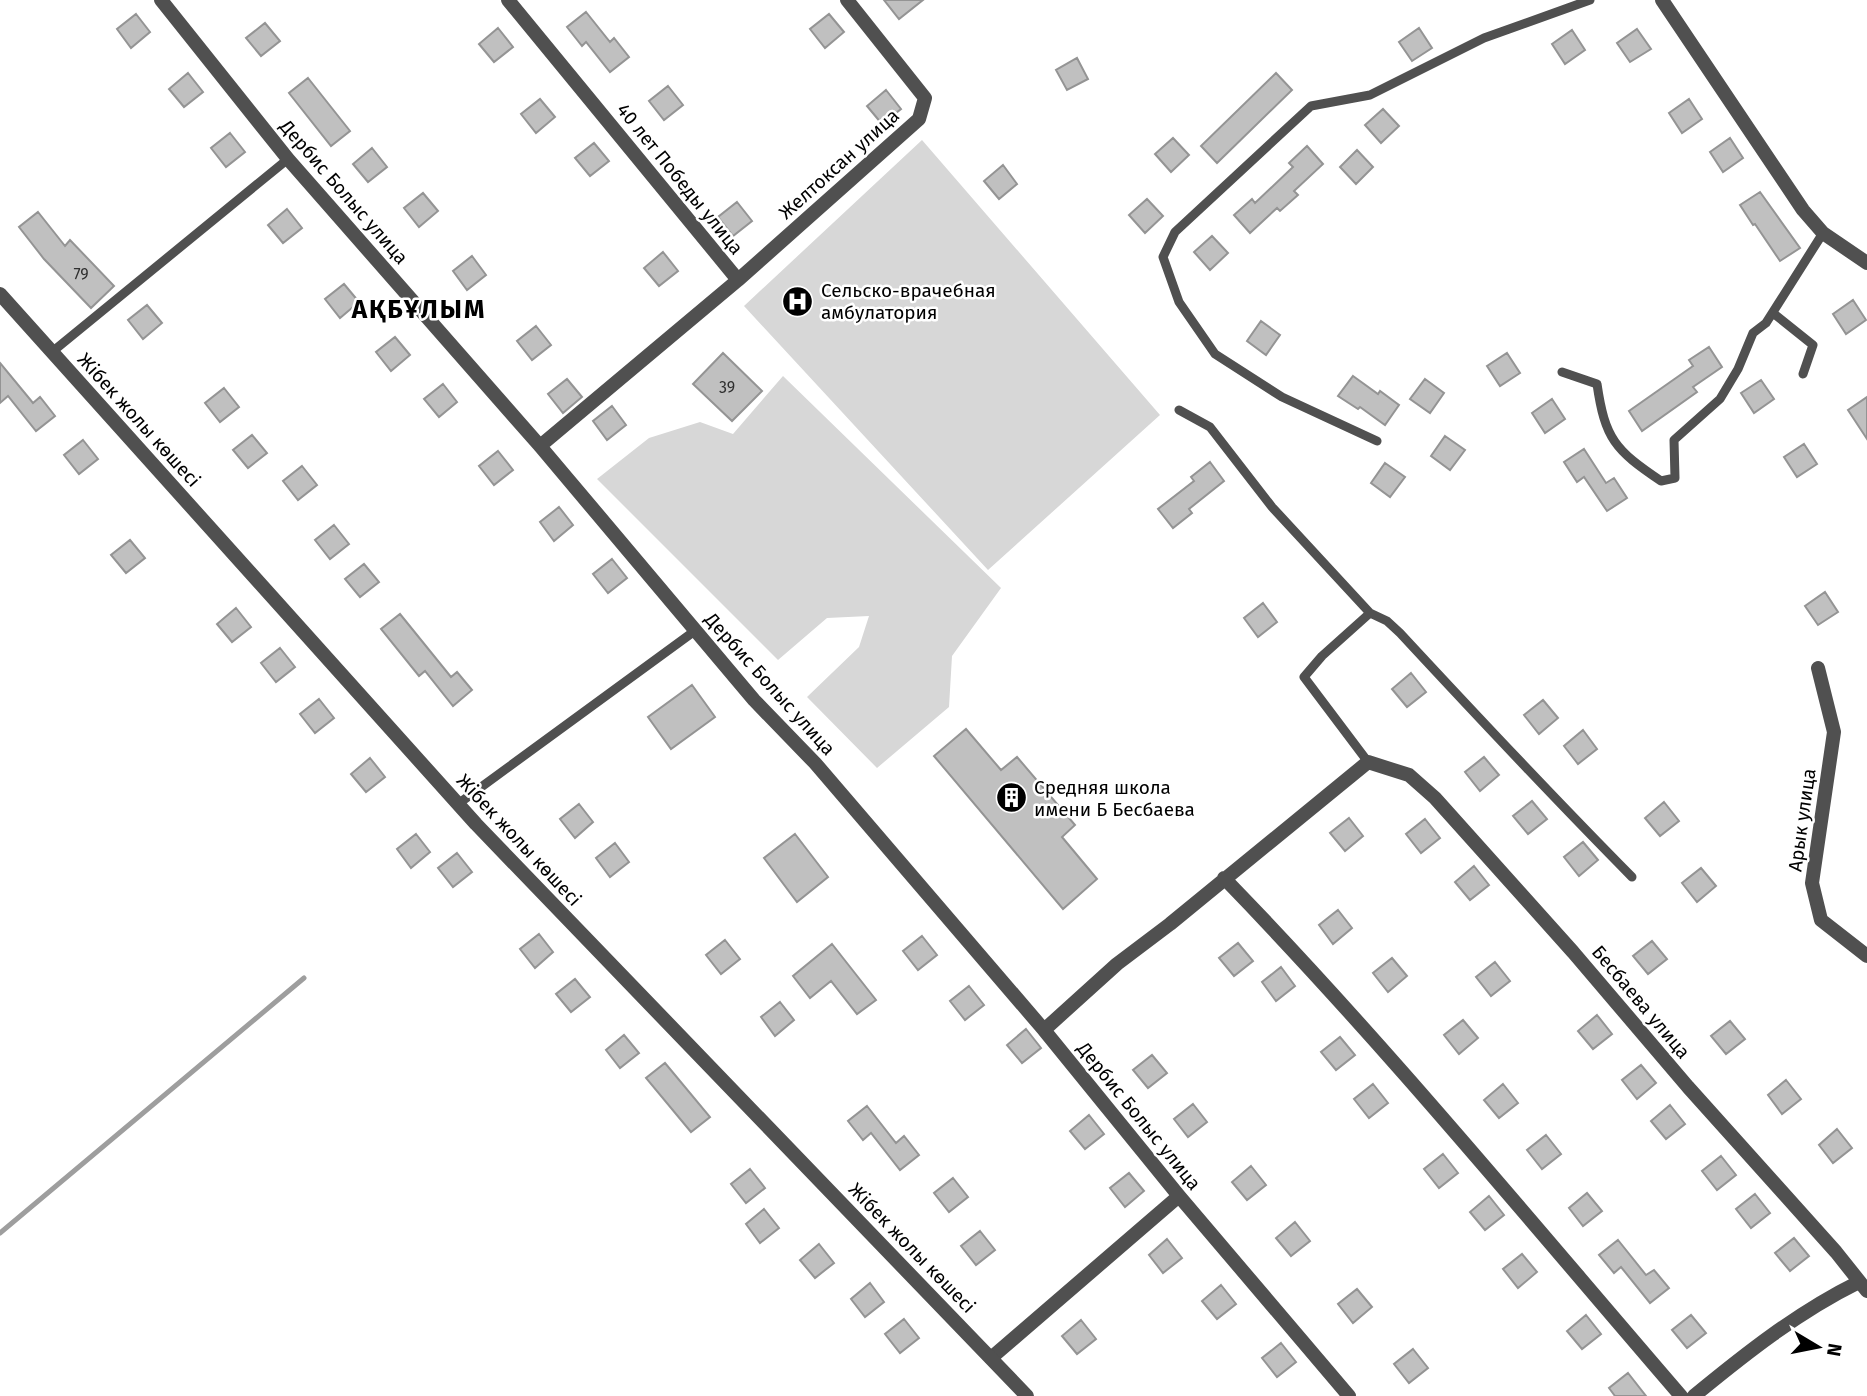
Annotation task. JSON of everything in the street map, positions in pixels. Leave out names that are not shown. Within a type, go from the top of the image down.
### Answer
[{"type":"street","name":"Дербис Болыс улица","points":[[161,0],[288,159],[540,446],[754,700],[815,763],[1044,1030],[1179,1196],[1349,1396]]},
{"type":"street","name":"40 лет Победы улица","points":[[508,0],[738,280],[540,446]]},
{"type":"street","name":"Желтоксан улица","points":[[738,280],[919,119],[925,99],[847,0]]},
{"type":"street","points":[[1662,0],[1803,210],[1823,233],[1867,263]]},
{"type":"street","name":"Жібек жолы көшесі","points":[[0,294],[458,804],[1027,1396]]},
{"type":"street","name":"Арык улица","points":[[1818,668],[1834,732],[1812,883],[1821,920],[1867,956]]},
{"type":"street","points":[[1044,1030],[1117,964],[1368,762]]},
{"type":"street","name":"Бесбаева улица","points":[[1368,762],[1409,775],[1435,798],[1573,951],[1688,1087],[1836,1252],[1863,1287]]},
{"type":"street","points":[[1224,878],[1371,1036],[1681,1396]]},
{"type":"street","points":[[991,1358],[1179,1196]]},
{"type":"street","points":[[1694,1396],[1740,1358],[1821,1301],[1863,1287]]},
{"type":"lane","points":[[1377,442],[1282,397],[1215,354],[1179,302],[1163,257],[1175,232],[1311,106],[1370,95],[1484,38],[1590,0]]},
{"type":"lane","points":[[52,352],[288,159]]},
{"type":"lane","points":[[1562,373],[1597,384],[1601,409],[1612,441],[1637,465],[1661,481],[1675,478],[1674,440],[1720,399],[1738,369],[1753,333],[1766,323],[1773,313],[1823,233]]},
{"type":"lane","points":[[1773,313],[1813,345],[1803,374]]},
{"type":"lane","points":[[1179,410],[1210,427],[1272,508],[1370,613],[1387,621],[1400,633],[1536,780],[1633,877]]},
{"type":"lane","points":[[1368,762],[1304,677],[1322,656],[1370,613]]},
{"type":"lane","points":[[458,804],[696,630]]},
{"type":"shaded area","points":[[922,140],[1160,415],[988,570],[744,306]]},
{"type":"shaded area","points":[[783,376],[1001,588],[952,656],[949,707],[877,768],[807,697],[859,647],[869,616],[827,618],[778,660],[597,479],[649,438],[700,422],[733,434]]},
{"type":"building","points":[[884,0],[923,0],[899,19]]},
{"type":"building","points":[[586,12],[610,42],[614,38],[629,57],[610,72],[586,42],[582,46],[567,27]]},
{"type":"building","points":[[136,14],[150,32],[131,48],[117,29]]},
{"type":"building","points":[[829,14],[844,32],[825,48],[810,29]]},
{"type":"building","points":[[265,23],[280,41],[261,56],[246,38]]},
{"type":"building","points":[[498,28],[513,47],[494,62],[479,44]]},
{"type":"building","points":[[1419,28],[1432,48],[1412,61],[1399,42]]},
{"type":"building","points":[[1637,29],[1651,49],[1630,62],[1617,43]]},
{"type":"building","points":[[1572,30],[1585,50],[1565,64],[1552,44]]},
{"type":"building","points":[[1077,58],[1088,79],[1067,90],[1056,70]]},
{"type":"building","points":[[188,73],[203,92],[184,107],[169,89]]},
{"type":"building","points":[[1276,73],[1292,90],[1217,163],[1201,146]]},
{"type":"building","points":[[308,78],[350,131],[331,146],[289,93]]},
{"type":"building","points":[[668,86],[683,105],[664,120],[649,101]]},
{"type":"building","points":[[886,90],[901,109],[882,124],[867,106]]},
{"type":"building","points":[[540,99],[555,117],[536,133],[521,114]]},
{"type":"building","points":[[1689,99],[1702,119],[1682,133],[1669,113]]},
{"type":"building","points":[[1383,109],[1399,126],[1381,143],[1365,125]]},
{"type":"building","points":[[230,133],[245,152],[226,167],[211,148]]},
{"type":"building","points":[[1173,138],[1189,155],[1171,172],[1155,154]]},
{"type":"building","points":[[1730,138],[1743,158],[1723,172],[1710,152]]},
{"type":"building","points":[[594,143],[609,161],[590,176],[575,158]]},
{"type":"building","points":[[1307,146],[1323,164],[1294,191],[1298,195],[1280,211],[1277,208],[1250,233],[1234,215],[1252,199],[1255,203],[1293,167],[1289,163]]},
{"type":"building","points":[[372,148],[387,167],[368,182],[353,164]]},
{"type":"building","points":[[1357,150],[1373,167],[1356,184],[1340,167]]},
{"type":"building","points":[[1003,165],[1017,184],[999,199],[984,181]]},
{"type":"building","points":[[1760,192],[1800,248],[1780,261],[1740,205]]},
{"type":"building","points":[[423,193],[438,211],[419,227],[404,208]]},
{"type":"building","points":[[1147,199],[1163,216],[1145,233],[1129,215]]},
{"type":"building","points":[[737,202],[752,221],[733,236],[718,217]]},
{"type":"building","points":[[287,209],[302,228],[283,243],[268,225]]},
{"type":"building","points":[[38,212],[65,246],[70,240],[114,286],[91,308],[44,259],[19,227]]},
{"type":"building","points":[[1212,236],[1228,253],[1210,270],[1194,252]]},
{"type":"building","points":[[663,252],[678,271],[659,286],[644,268]]},
{"type":"building","points":[[472,256],[486,275],[467,290],[453,271]]},
{"type":"building","points":[[344,284],[359,302],[340,318],[325,299]]},
{"type":"building","points":[[1853,300],[1866,320],[1846,334],[1833,314]]},
{"type":"building","points":[[147,305],[162,323],[143,339],[128,320]]},
{"type":"building","points":[[1261,321],[1280,335],[1266,355],[1247,341]]},
{"type":"building","points":[[536,326],[551,345],[532,360],[517,341]]},
{"type":"building","points":[[395,337],[410,355],[391,371],[376,352]]},
{"type":"building","points":[[1709,347],[1722,367],[1693,387],[1697,392],[1642,431],[1629,411],[1693,366],[1689,360]]},
{"type":"building","points":[[723,353],[762,391],[732,421],[693,384]]},
{"type":"building","points":[[1507,353],[1520,373],[1500,386],[1487,366]]},
{"type":"building","points":[[0,363],[33,403],[40,397],[55,416],[36,431],[8,396],[0,403]]},
{"type":"building","points":[[1353,376],[1399,405],[1385,425],[1360,407],[1358,409],[1338,396]]},
{"type":"building","points":[[567,379],[582,397],[563,413],[548,394]]},
{"type":"building","points":[[1425,379],[1444,393],[1430,413],[1410,399]]},
{"type":"building","points":[[1761,380],[1774,399],[1754,413],[1741,393]]},
{"type":"building","points":[[443,384],[457,402],[439,417],[424,399]]},
{"type":"building","points":[[224,388],[239,407],[220,422],[205,403]]},
{"type":"building","points":[[1867,397],[1867,439],[1848,410]]},
{"type":"building","points":[[1552,399],[1565,419],[1545,433],[1532,413]]},
{"type":"building","points":[[612,406],[626,425],[607,440],[593,421]]},
{"type":"building","points":[[252,435],[267,453],[248,468],[233,450]]},
{"type":"building","points":[[1445,436],[1465,450],[1450,470],[1431,456]]},
{"type":"building","points":[[83,440],[98,459],[79,474],[64,455]]},
{"type":"building","points":[[1804,444],[1817,464],[1797,477],[1784,457]]},
{"type":"building","points":[[1584,449],[1606,483],[1614,478],[1627,498],[1607,511],[1584,477],[1577,482],[1564,462]]},
{"type":"building","points":[[498,451],[513,470],[494,485],[479,466]]},
{"type":"building","points":[[1210,462],[1224,481],[1189,509],[1192,513],[1173,528],[1158,509],[1194,481],[1191,477]]},
{"type":"building","points":[[1385,463],[1405,477],[1390,497],[1371,483]]},
{"type":"building","points":[[302,466],[317,485],[298,500],[283,481]]},
{"type":"building","points":[[559,507],[573,525],[554,541],[540,522]]},
{"type":"building","points":[[334,525],[349,544],[330,559],[315,540]]},
{"type":"building","points":[[130,540],[145,558],[126,573],[111,555]]},
{"type":"building","points":[[612,559],[627,578],[608,593],[593,574]]},
{"type":"building","points":[[364,564],[379,582],[360,597],[345,579]]},
{"type":"building","points":[[1825,592],[1838,612],[1818,625],[1805,606]]},
{"type":"building","points":[[1263,603],[1277,622],[1258,637],[1244,618]]},
{"type":"building","points":[[236,608],[251,627],[232,642],[217,624]]},
{"type":"building","points":[[400,614],[451,677],[457,672],[472,690],[453,706],[425,671],[419,676],[381,629]]},
{"type":"building","points":[[280,648],[295,667],[276,682],[261,663]]},
{"type":"building","points":[[1411,673],[1426,692],[1407,707],[1392,689]]},
{"type":"building","points":[[692,685],[715,717],[671,749],[648,717]]},
{"type":"building","points":[[319,699],[334,718],[315,733],[300,714]]},
{"type":"building","points":[[1543,700],[1558,718],[1539,734],[1524,715]]},
{"type":"building","name":"Средняя школа имени Б Бесбаева","points":[[966,729],[1001,770],[1017,757],[1075,825],[1062,837],[1097,879],[1063,909],[934,756]]},
{"type":"building","points":[[1583,730],[1597,749],[1578,764],[1564,746]]},
{"type":"building","points":[[1484,757],[1499,775],[1480,791],[1465,772]]},
{"type":"building","points":[[370,758],[385,777],[366,792],[351,774]]},
{"type":"building","points":[[1532,801],[1547,819],[1528,834],[1513,816]]},
{"type":"building","points":[[1664,802],[1679,821],[1660,836],[1645,818]]},
{"type":"building","points":[[579,804],[593,822],[575,838],[560,819]]},
{"type":"building","points":[[1349,818],[1363,836],[1345,851],[1330,833]]},
{"type":"building","points":[[1425,819],[1440,838],[1421,853],[1406,834]]},
{"type":"building","points":[[416,834],[430,852],[411,868],[397,849]]},
{"type":"building","points":[[795,834],[828,877],[797,902],[764,858]]},
{"type":"building","points":[[1583,842],[1598,860],[1579,876],[1564,857]]},
{"type":"building","points":[[615,843],[629,862],[610,877],[596,858]]},
{"type":"building","points":[[457,853],[472,872],[453,887],[438,868]]},
{"type":"building","points":[[1474,866],[1489,885],[1470,900],[1455,882]]},
{"type":"building","points":[[1701,868],[1716,886],[1697,902],[1682,883]]},
{"type":"building","points":[[1338,910],[1352,928],[1333,944],[1319,925]]},
{"type":"building","points":[[539,934],[553,952],[535,968],[520,949]]},
{"type":"building","points":[[922,936],[937,955],[918,970],[903,951]]},
{"type":"building","points":[[725,940],[740,959],[721,974],[706,955]]},
{"type":"building","points":[[1652,941],[1667,959],[1648,974],[1633,956]]},
{"type":"building","points":[[1238,943],[1253,961],[1234,976],[1219,958]]},
{"type":"building","points":[[832,944],[876,1000],[857,1014],[831,981],[810,998],[793,976]]},
{"type":"building","points":[[1392,958],[1407,976],[1388,992],[1373,973]]},
{"type":"building","points":[[1495,962],[1510,981],[1491,996],[1476,977]]},
{"type":"building","points":[[1281,967],[1295,986],[1276,1001],[1262,982]]},
{"type":"building","points":[[575,979],[590,997],[571,1012],[556,994]]},
{"type":"building","points":[[969,986],[984,1005],[965,1020],[950,1001]]},
{"type":"building","points":[[780,1002],[794,1020],[775,1036],[761,1017]]},
{"type":"building","points":[[1597,1015],[1612,1034],[1593,1049],[1578,1031]]},
{"type":"building","points":[[1463,1020],[1478,1038],[1459,1054],[1444,1035]]},
{"type":"building","points":[[1730,1021],[1745,1039],[1726,1054],[1711,1036]]},
{"type":"building","points":[[1026,1029],[1041,1048],[1022,1063],[1007,1045]]},
{"type":"building","points":[[624,1035],[639,1053],[620,1068],[606,1050]]},
{"type":"building","points":[[1340,1037],[1355,1055],[1336,1070],[1321,1052]]},
{"type":"building","points":[[1152,1055],[1167,1073],[1148,1088],[1133,1070]]},
{"type":"building","points":[[665,1063],[710,1117],[691,1132],[646,1078]]},
{"type":"building","points":[[1641,1065],[1656,1083],[1637,1099],[1622,1080]]},
{"type":"building","points":[[1786,1080],[1801,1099],[1782,1114],[1768,1095]]},
{"type":"building","points":[[1373,1084],[1388,1103],[1369,1118],[1354,1099]]},
{"type":"building","points":[[1503,1084],[1518,1103],[1499,1118],[1484,1100]]},
{"type":"building","points":[[1193,1104],[1207,1122],[1188,1137],[1174,1119]]},
{"type":"building","points":[[1670,1105],[1685,1124],[1666,1139],[1651,1121]]},
{"type":"building","points":[[867,1106],[896,1143],[904,1136],[919,1155],[900,1170],[871,1133],[863,1140],[848,1121]]},
{"type":"building","points":[[1089,1115],[1104,1134],[1085,1149],[1070,1131]]},
{"type":"building","points":[[1837,1129],[1852,1148],[1833,1163],[1819,1145]]},
{"type":"building","points":[[1546,1135],[1561,1154],[1542,1169],[1527,1150]]},
{"type":"building","points":[[1443,1154],[1458,1173],[1439,1188],[1424,1169]]},
{"type":"building","points":[[1721,1156],[1736,1175],[1717,1190],[1702,1171]]},
{"type":"building","points":[[1251,1166],[1266,1185],[1247,1200],[1232,1182]]},
{"type":"building","points":[[750,1169],[765,1188],[746,1203],[731,1184]]},
{"type":"building","points":[[1129,1173],[1144,1191],[1125,1207],[1110,1188]]},
{"type":"building","points":[[953,1178],[968,1197],[949,1212],[934,1193]]},
{"type":"building","points":[[1587,1193],[1602,1211],[1583,1226],[1569,1208]]},
{"type":"building","points":[[1755,1194],[1770,1213],[1751,1228],[1736,1209]]},
{"type":"building","points":[[1489,1196],[1504,1215],[1485,1230],[1470,1212]]},
{"type":"building","points":[[764,1209],[779,1228],[760,1243],[746,1224]]},
{"type":"building","points":[[1295,1222],[1310,1241],[1291,1256],[1276,1238]]},
{"type":"building","points":[[980,1231],[995,1250],[976,1265],[961,1246]]},
{"type":"building","points":[[1794,1238],[1809,1256],[1790,1271],[1775,1253]]},
{"type":"building","points":[[1167,1239],[1182,1258],[1163,1273],[1149,1255]]},
{"type":"building","points":[[1618,1240],[1646,1275],[1654,1270],[1669,1288],[1650,1303],[1621,1267],[1614,1273],[1599,1255]]},
{"type":"building","points":[[819,1244],[834,1263],[815,1278],[800,1260]]},
{"type":"building","points":[[1522,1254],[1537,1272],[1518,1288],[1503,1269]]},
{"type":"building","points":[[870,1283],[884,1302],[865,1317],[851,1299]]},
{"type":"building","points":[[1221,1285],[1236,1304],[1217,1319],[1202,1301]]},
{"type":"building","points":[[1357,1289],[1372,1307],[1353,1323],[1338,1304]]},
{"type":"building","points":[[1586,1315],[1601,1334],[1582,1349],[1567,1331]]},
{"type":"building","points":[[1691,1315],[1706,1333],[1687,1348],[1672,1330]]},
{"type":"building","points":[[904,1319],[919,1338],[900,1353],[885,1334]]},
{"type":"building","points":[[1081,1320],[1096,1339],[1077,1354],[1062,1336]]},
{"type":"building","points":[[1281,1343],[1296,1362],[1277,1377],[1262,1358]]},
{"type":"building","points":[[1413,1349],[1428,1368],[1409,1383],[1394,1364]]},
{"type":"building","points":[[1628,1373],[1646,1396],[1615,1396],[1609,1388]]},
{"type":"waterway","points":[[0,1233],[304,978]]},
{"type":"place","name":"Сельско-врачебная амбулатория","points":[[798,301]]},
{"type":"place","name":"Средняя школа имени Б Бесбаева","points":[[1011,798]]},
{"type":"district","name":"АҚБҰЛЫМ","points":[[419,309]]}]
